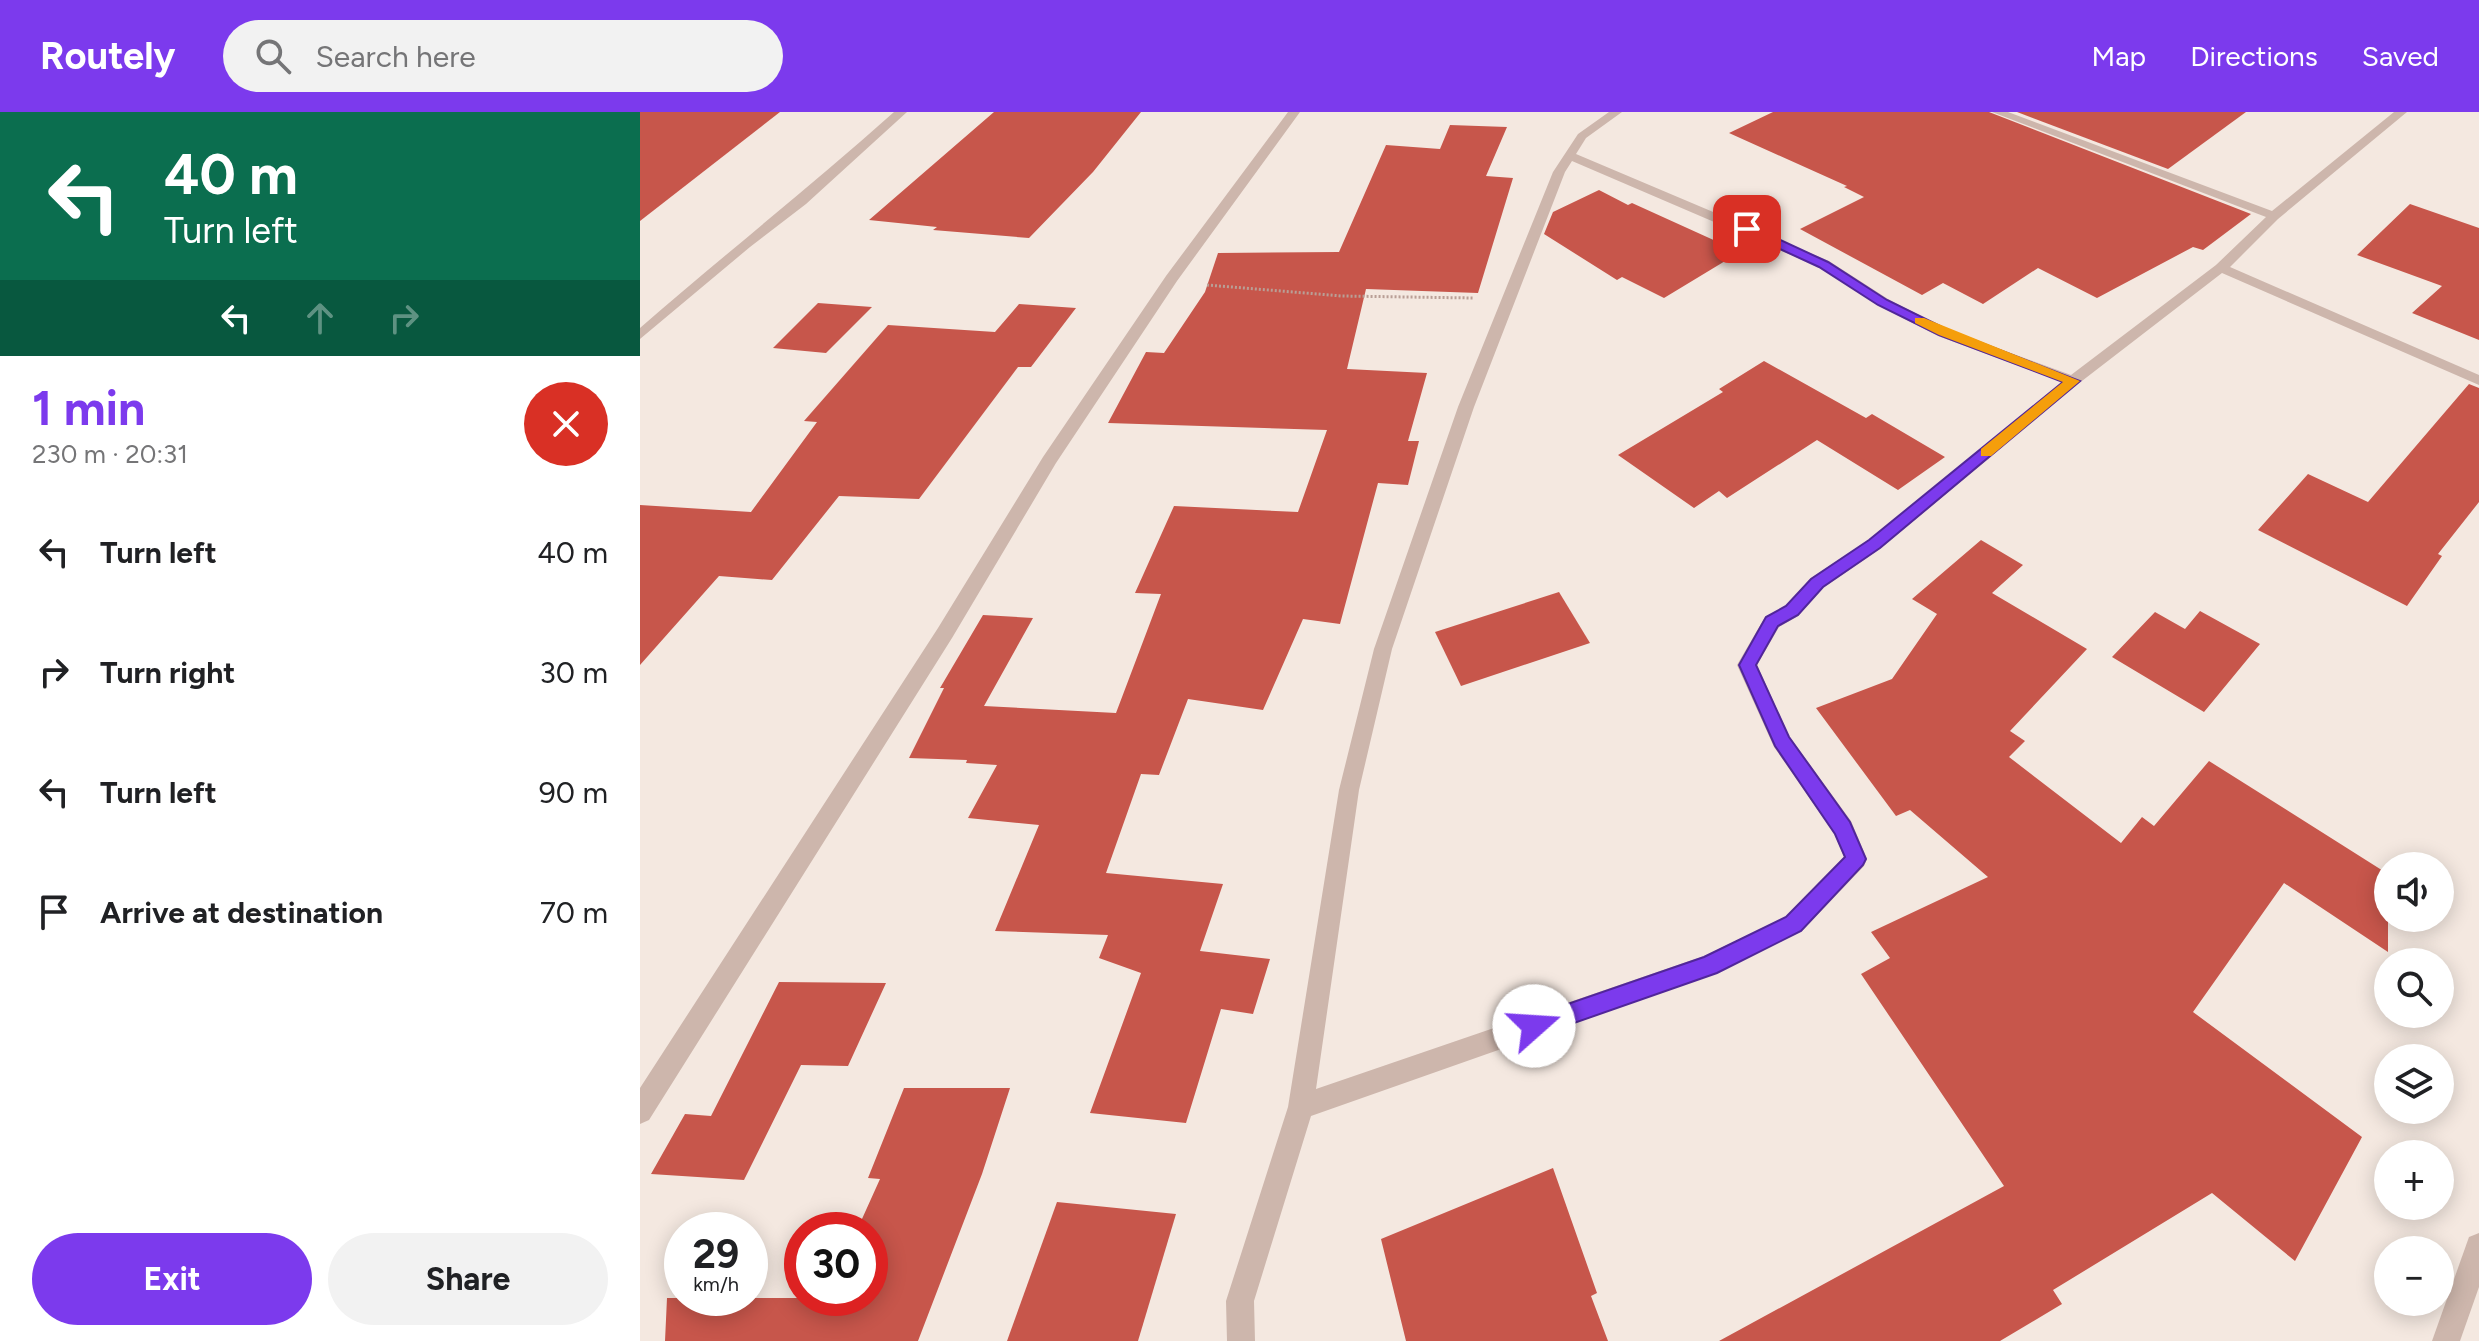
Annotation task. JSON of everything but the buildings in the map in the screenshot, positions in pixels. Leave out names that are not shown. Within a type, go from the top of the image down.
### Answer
[{"type":"street","points":[[640,335],[745,244],[802,201],[901,112]]},
{"type":"street","points":[[640,1111],[945,633],[1049,461],[1171,279],[1294,112]]},
{"type":"street","points":[[1241,1341],[1240,1301],[1301,1107],[1349,790],[1383,649],[1466,407],[1559,172],[1582,136],[1616,112]]},
{"type":"street","points":[[1998,112],[2274,216]]},
{"type":"street","points":[[1301,1107],[1709,965],[1794,924],[1856,859],[1843,828],[1781,741],[1747,665],[1772,622],[1792,611],[1817,583],[1875,544],[2073,381],[2221,268],[2274,216],[2401,112]]},
{"type":"street","points":[[1569,155],[1784,245],[1943,333],[2073,381]]},
{"type":"street","points":[[2221,268],[2479,380]]},
{"type":"street","points":[[2446,1341],[2479,1247]]},
{"type":"path","points":[[1171,279],[1215,287],[1342,296],[1511,297]]},
{"type":"slow traffic","points":[[1919,320],[1943,333],[2073,381],[1986,453]]},
{"type":"route","points":[[1534,1026],[1709,965],[1794,924],[1856,859],[1843,828],[1781,741],[1747,665],[1772,622],[1792,611],[1817,583],[1875,544],[2073,381],[1943,333],[1883,302],[1824,264],[1747,229]]}]
